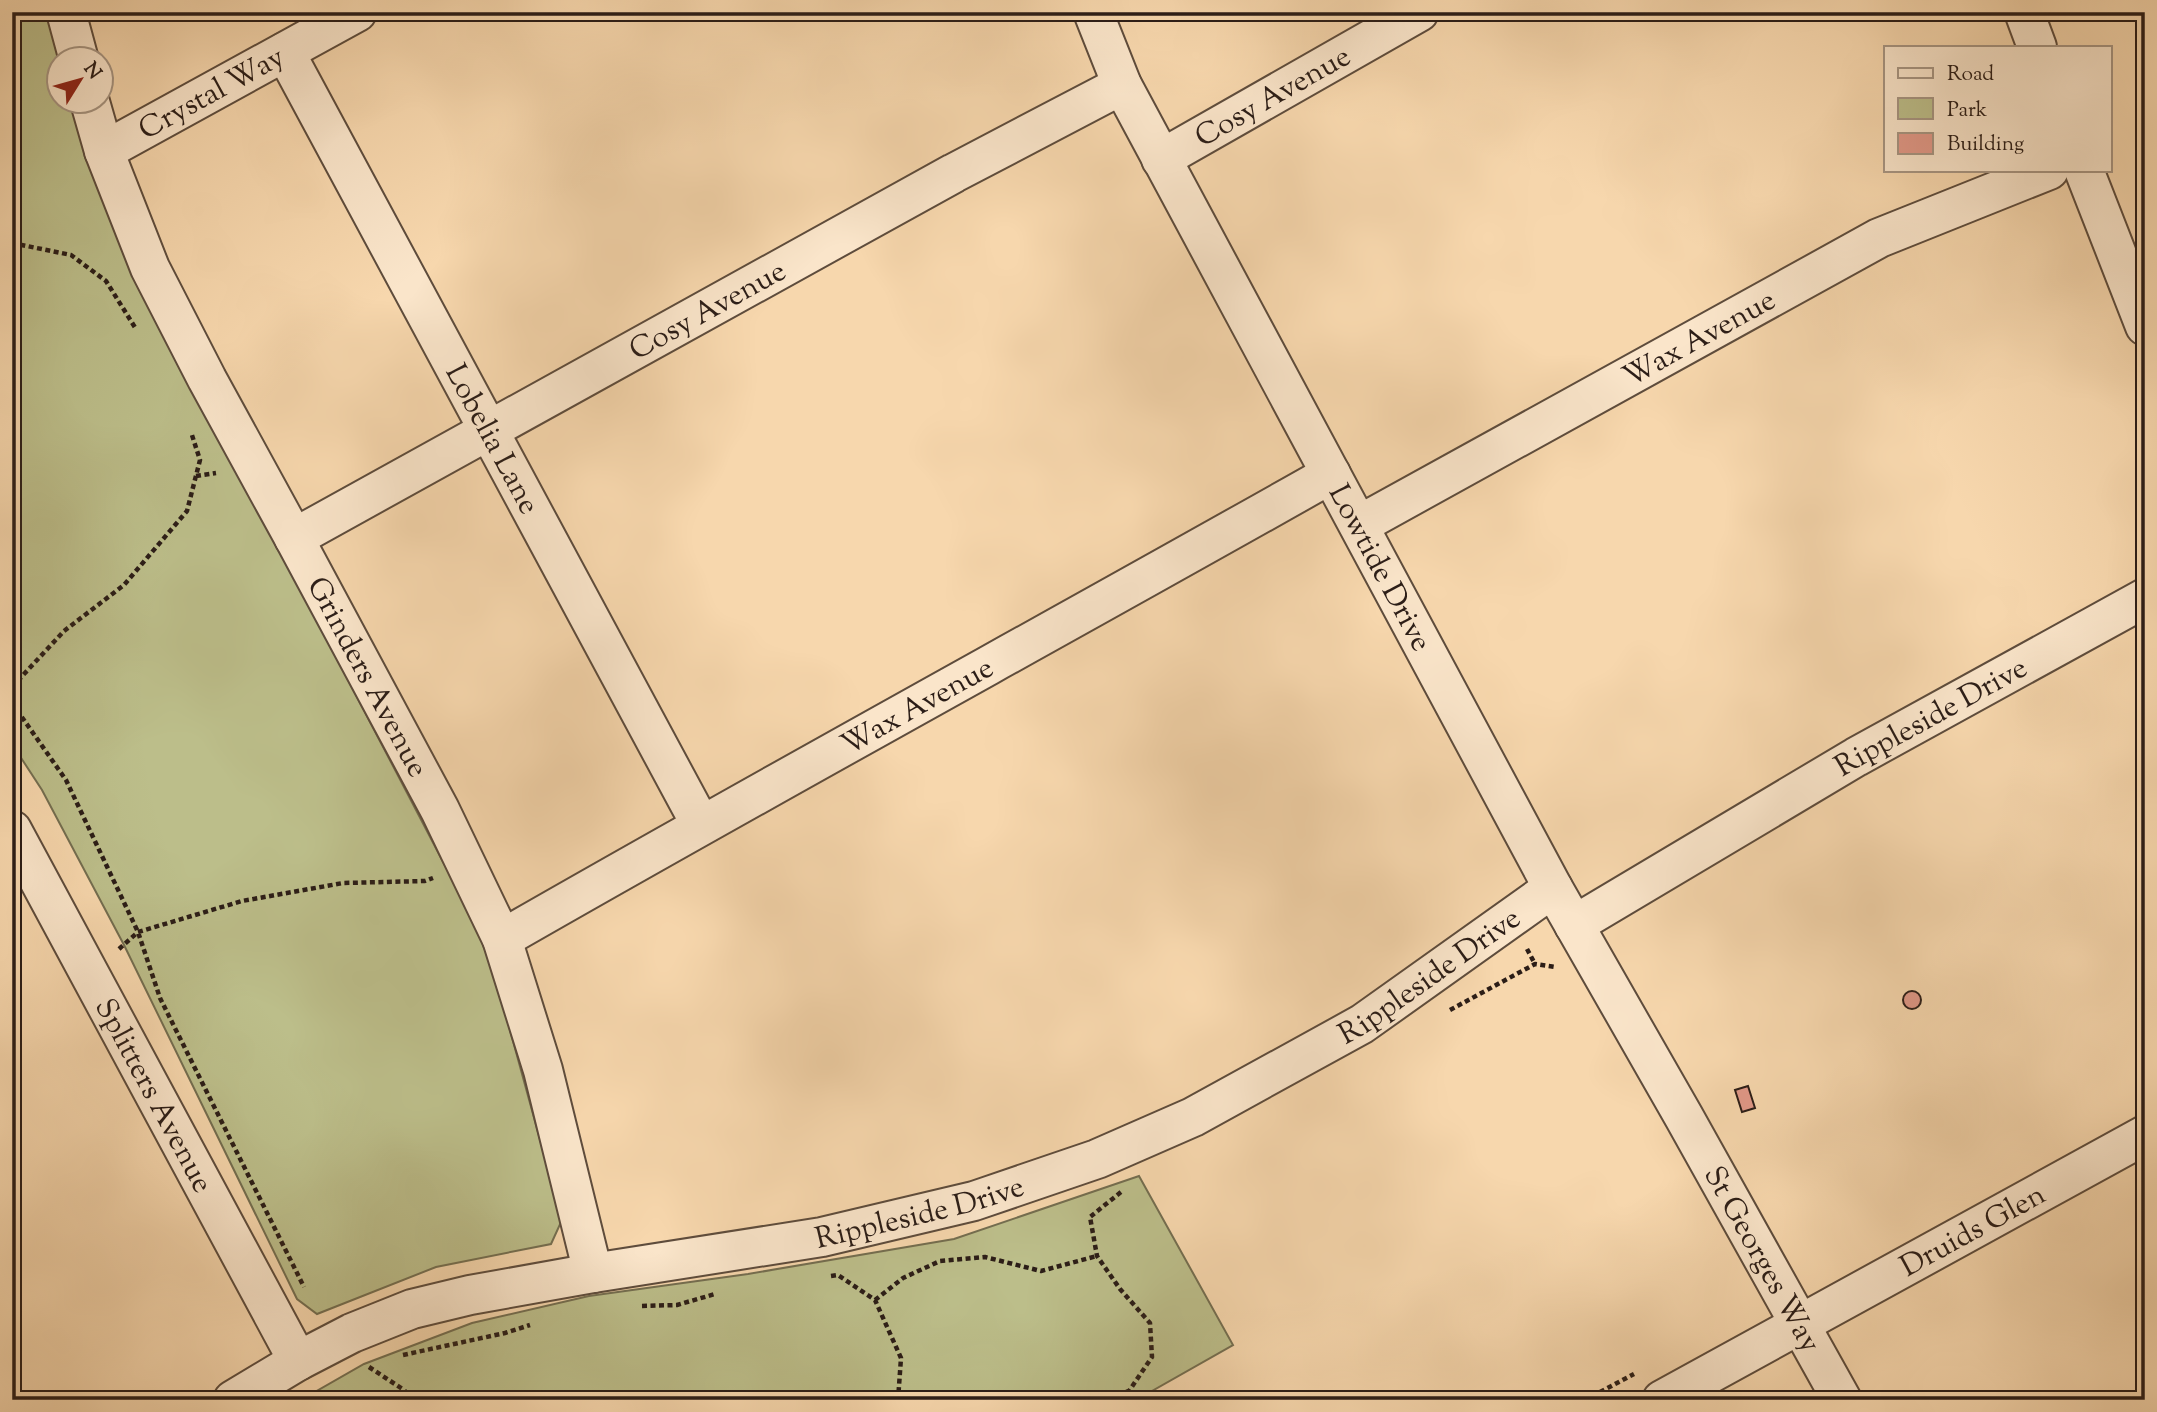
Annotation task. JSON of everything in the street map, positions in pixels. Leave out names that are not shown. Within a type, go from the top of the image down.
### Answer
[{"type":"street","points":[[66,12],[75,46]]},
{"type":"street","name":"Crystal Way","points":[[104,152],[357,12]]},
{"type":"street","name":"Lowtide Drive","points":[[1093,12],[1122,85],[1161,159],[1553,888],[1684,1117]]},
{"type":"street","name":"Cosy Avenue","points":[[1161,159],[1419,12]]},
{"type":"street","points":[[2024,12],[2037,46]]},
{"type":"street","name":"Lobelia Lane","points":[[285,52],[701,825]]},
{"type":"street","name":"Cosy Avenue","points":[[295,538],[954,173],[1122,85]]},
{"type":"street","name":"Grinders Avenue","points":[[94,116],[104,152],[150,268],[206,379],[295,538],[440,810],[502,939],[543,1070],[593,1273]]},
{"type":"street","name":"Wax Avenue","points":[[1359,525],[1880,238],[2044,172]]},
{"type":"street","points":[[2085,172],[2145,326]]},
{"type":"street","name":"Wax Avenue","points":[[502,939],[1331,474]]},
{"type":"street","name":"Rippleside Drive","points":[[1574,925],[1856,757],[2145,598]]},
{"type":"street","name":"Splitters Avenue","points":[[12,830],[298,1361]]},
{"type":"street","name":"Rippleside Drive","points":[[233,1400],[352,1333],[412,1309],[470,1295],[593,1273],[822,1237],[974,1201],[1097,1159],[1193,1117],[1362,1024],[1553,888]]},
{"type":"street","name":"St Georges Way","points":[[1684,1117],[1842,1400]]},
{"type":"street","name":"Druids Glen","points":[[1662,1400],[2145,1135]]},
{"type":"path","points":[[12,243],[71,255],[106,281],[141,337]]},
{"type":"path","points":[[12,687],[64,631],[124,585],[187,511],[200,460],[189,426]]},
{"type":"path","points":[[12,703],[66,780],[138,932],[160,998],[305,1290]]},
{"type":"path","points":[[90,975],[138,932],[242,901],[318,887],[343,883],[425,881],[465,862]]},
{"type":"path","points":[[1450,1010],[1535,964],[1559,967]]},
{"type":"path","points":[[1102,1400],[1129,1391],[1152,1357],[1150,1323],[1120,1289],[1097,1256],[1090,1217],[1129,1184]]},
{"type":"path","points":[[875,1300],[903,1278],[940,1261],[985,1257],[1041,1271],[1097,1256]]},
{"type":"path","points":[[825,1276],[838,1275],[875,1300],[901,1358],[898,1400]]},
{"type":"path","points":[[635,1306],[677,1304],[724,1292]]},
{"type":"path","points":[[403,1355],[505,1333],[540,1322]]},
{"type":"path","points":[[377,1361],[364,1364],[404,1390],[413,1400]]},
{"type":"green space","points":[[12,12],[49,12],[57,46],[46,46],[46,116],[79,116],[239,471],[487,946],[562,1220],[551,1244],[436,1267],[317,1314],[297,1299],[124,945],[42,790],[12,744]]},
{"type":"green space","points":[[1139,1176],[1233,1345],[1136,1400],[301,1400],[364,1364],[472,1323],[589,1296],[748,1274],[954,1239]]},
{"type":"building","points":[[1912,991],[1918,994],[1921,1000],[1918,1006],[1912,1009],[1906,1006],[1903,1000],[1906,994]]},
{"type":"building","points":[[1748,1086],[1755,1108],[1742,1112],[1735,1090]]}]
